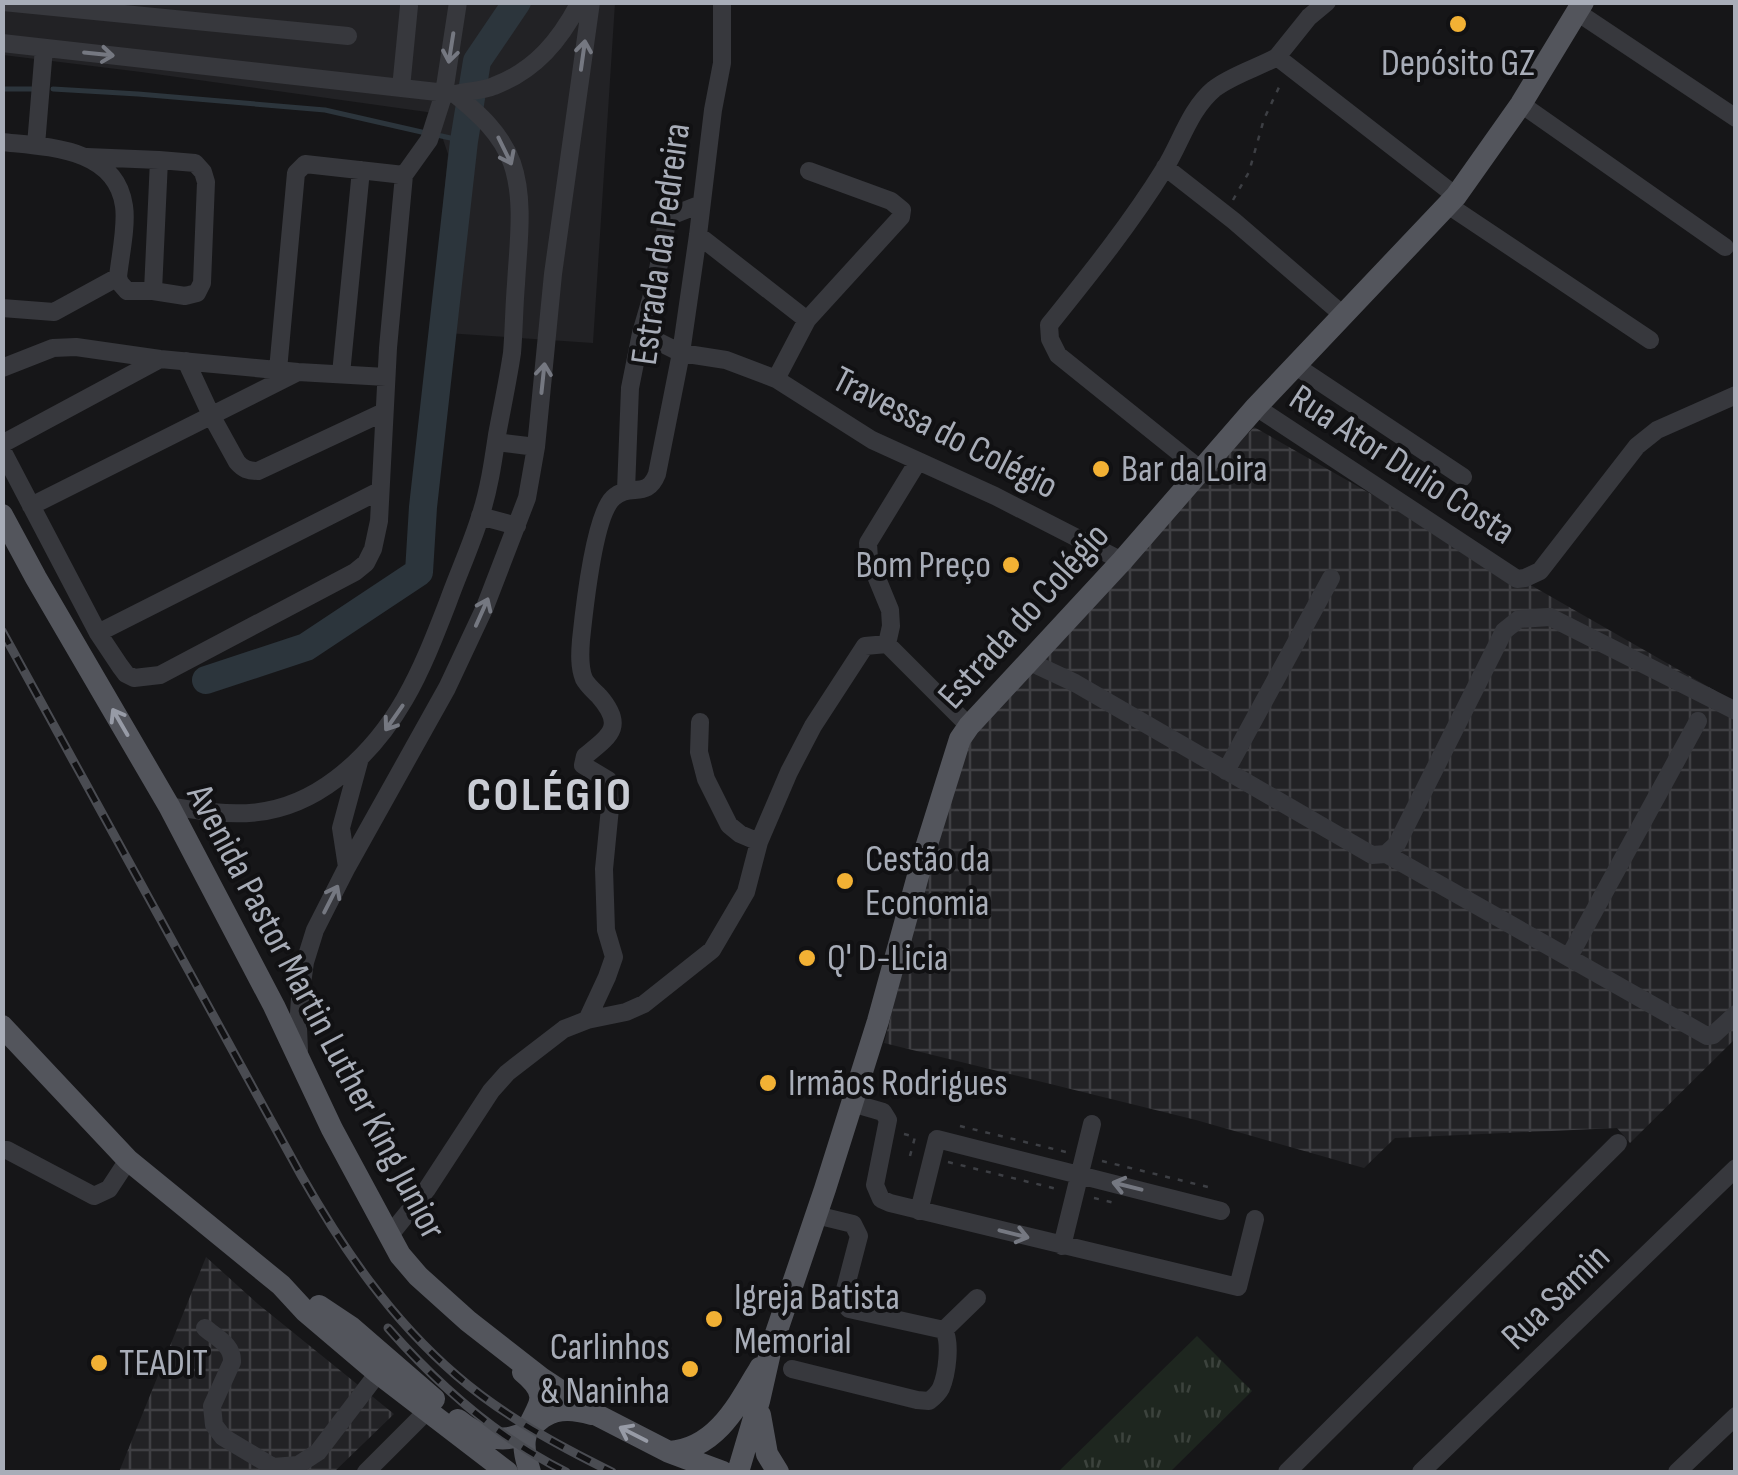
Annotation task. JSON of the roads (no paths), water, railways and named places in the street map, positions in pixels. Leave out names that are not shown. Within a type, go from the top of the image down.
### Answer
[{"type":"main road","name":"Estrada do Colégio","points":[[738,1472],[771,1348],[878,1022],[960,738],[1256,407],[1452,201],[1521,104],[1580,7]]},
{"type":"main road","name":"Avenida Pastor Martin Luther King Junior","points":[[2,515],[169,806],[274,1006],[332,1129],[389,1236],[418,1276],[487,1337],[597,1415],[669,1452],[722,1472]]},
{"type":"main road","points":[[2,1026],[128,1160],[281,1285],[426,1412],[507,1472]]},
{"type":"main road","points":[[281,1285],[352,1328],[467,1428],[492,1438],[517,1437],[544,1416],[566,1410],[597,1415]]},
{"type":"main road","points":[[487,1337],[538,1388],[538,1413],[524,1443],[530,1472]]},
{"type":"main road","name":"Estrada do Colégio","points":[[669,1452],[697,1446],[726,1422],[771,1348]]},
{"type":"main road","points":[[759,1401],[767,1454],[778,1472]]},
{"type":"street","points":[[3,2],[348,36]]},
{"type":"street","points":[[458,2],[462,99]]},
{"type":"street","points":[[160,359],[2,447],[98,633],[126,674],[134,678],[160,675],[366,563],[379,520],[386,377],[404,175],[431,133],[462,99],[516,75],[540,58],[563,33],[580,2]]},
{"type":"street","points":[[300,1060],[298,1028],[305,962],[315,930],[447,688],[485,606],[527,498],[590,2]]},
{"type":"street","name":"Estrada da Pedreira","points":[[626,490],[646,489],[657,474],[680,353],[722,63],[722,2]]},
{"type":"street","points":[[1201,470],[1058,355],[1050,339],[1049,325],[1099,263],[1166,168],[1192,116],[1215,89],[1283,62],[1309,17],[1327,2]]},
{"type":"street","points":[[401,88],[409,6]]},
{"type":"street","points":[[1580,7],[1736,118]]},
{"type":"street","points":[[2,44],[401,88],[462,99],[495,130],[514,168],[519,225],[512,351],[496,442],[480,516],[424,664],[406,700],[360,758],[307,797],[271,811],[238,815],[169,806]]},
{"type":"street","points":[[36,145],[44,48]]},
{"type":"street","points":[[1283,62],[1452,201],[1650,340]]},
{"type":"street","points":[[1521,104],[1725,247]]},
{"type":"street","points":[[2,142],[63,148],[104,168],[118,186],[125,209],[120,284],[127,291],[186,296],[197,293],[202,284],[206,182],[203,172],[195,163],[86,157]]},
{"type":"street","points":[[152,292],[159,160]]},
{"type":"street","points":[[278,370],[296,172],[305,164],[404,175]]},
{"type":"street","points":[[1166,168],[1343,315]]},
{"type":"street","points":[[340,374],[362,170]]},
{"type":"street","points":[[776,379],[807,320],[897,223],[902,210],[891,201],[809,171]]},
{"type":"street","points":[[587,1020],[614,957],[606,930],[608,780],[583,765],[584,756],[608,737],[614,725],[612,711],[584,680],[580,664],[594,545],[608,504],[626,490],[630,388],[668,217],[701,204]]},
{"type":"street","points":[[698,235],[807,320]]},
{"type":"street","points":[[2,308],[54,312],[118,278]]},
{"type":"street","name":"Travessa do Colégio","points":[[640,332],[680,353],[726,360],[776,379],[872,440],[1122,560]]},
{"type":"street","points":[[2,368],[54,348],[76,347],[160,359],[386,377]]},
{"type":"street","points":[[186,361],[237,462],[250,471],[258,471],[384,412]]},
{"type":"street","points":[[1296,366],[1463,478]]},
{"type":"street","points":[[31,506],[298,372]]},
{"type":"street","name":"Rua Ator Dulio Costa","points":[[1256,407],[1517,579],[1540,571],[1637,446],[1657,430],[1736,395]]},
{"type":"street","points":[[496,442],[536,447]]},
{"type":"street","points":[[887,644],[890,610],[869,559],[868,543],[918,463]]},
{"type":"street","points":[[98,633],[379,492]]},
{"type":"street","points":[[480,516],[517,526]]},
{"type":"street","points":[[1226,771],[1331,578]]},
{"type":"street","points":[[1028,660],[1075,683],[1372,856],[1386,854],[1397,844],[1504,631],[1519,619],[1550,617],[1736,711]]},
{"type":"street","points":[[887,644],[968,726]]},
{"type":"street","points":[[389,1236],[428,1189],[507,1073],[564,1029],[644,1004],[712,950],[746,892],[759,842],[812,726],[865,646],[887,644]]},
{"type":"street","points":[[1569,958],[1698,721]]},
{"type":"street","points":[[700,722],[698,752],[706,779],[730,826],[759,842]]},
{"type":"street","points":[[346,867],[341,828],[360,758]]},
{"type":"street","points":[[1386,854],[1707,1036],[1736,1014]]},
{"type":"street","points":[[852,1103],[883,1112],[888,1120],[876,1184],[881,1199],[890,1203],[1238,1287],[1255,1219]]},
{"type":"street","points":[[1062,1246],[1092,1124]]},
{"type":"street","points":[[919,1211],[936,1139],[1221,1211]]},
{"type":"street","points":[[1286,1472],[1618,1143]]},
{"type":"street","points":[[2,1150],[94,1196],[109,1189],[128,1160]]},
{"type":"street","name":"Rua Samin","points":[[1421,1472],[1736,1168]]},
{"type":"street","points":[[792,1369],[929,1401],[940,1390],[948,1352],[949,1339],[944,1330],[850,1308],[842,1301],[860,1236],[853,1224],[816,1215]]},
{"type":"street","points":[[944,1330],[977,1298]]},
{"type":"street","points":[[204,1328],[229,1347],[232,1355],[212,1406],[214,1425],[223,1438],[273,1467],[298,1465],[318,1452],[378,1372]]},
{"type":"street","points":[[366,1472],[426,1412]]},
{"type":"street","points":[[1677,1472],[1736,1416]]},
{"type":"waterway","points":[[206,680],[306,647],[419,572],[464,141],[477,61],[517,2]]},
{"type":"waterway","points":[[2,89],[32,89]]},
{"type":"waterway","points":[[53,89],[325,110],[426,133]]},
{"type":"waterway","points":[[437,135],[464,141]]},
{"type":"railway","points":[[2,631],[301,1175],[370,1282],[410,1331],[474,1390],[531,1428],[612,1472]]},
{"type":"railway","points":[[388,1328],[470,1409],[516,1443],[566,1472]]},
{"type":"place","name":"Depósito GZ","points":[[1458,24]]},
{"type":"place","name":"Bar da Loira","points":[[1101,469]]},
{"type":"place","name":"Bom Preço","points":[[1011,565]]},
{"type":"place","name":"Cestão da Economia","points":[[845,881]]},
{"type":"place","name":"Q' D-Licia","points":[[807,958]]},
{"type":"place","name":"Irmãos Rodrigues","points":[[768,1083]]},
{"type":"place","name":"Igreja Batista Memorial","points":[[714,1319]]},
{"type":"place","name":"TEADIT","points":[[99,1363]]},
{"type":"place","name":"Carlinhos & Naninha","points":[[690,1369]]},
{"type":"district","name":"COLÉGIO","points":[[550,795]]}]
